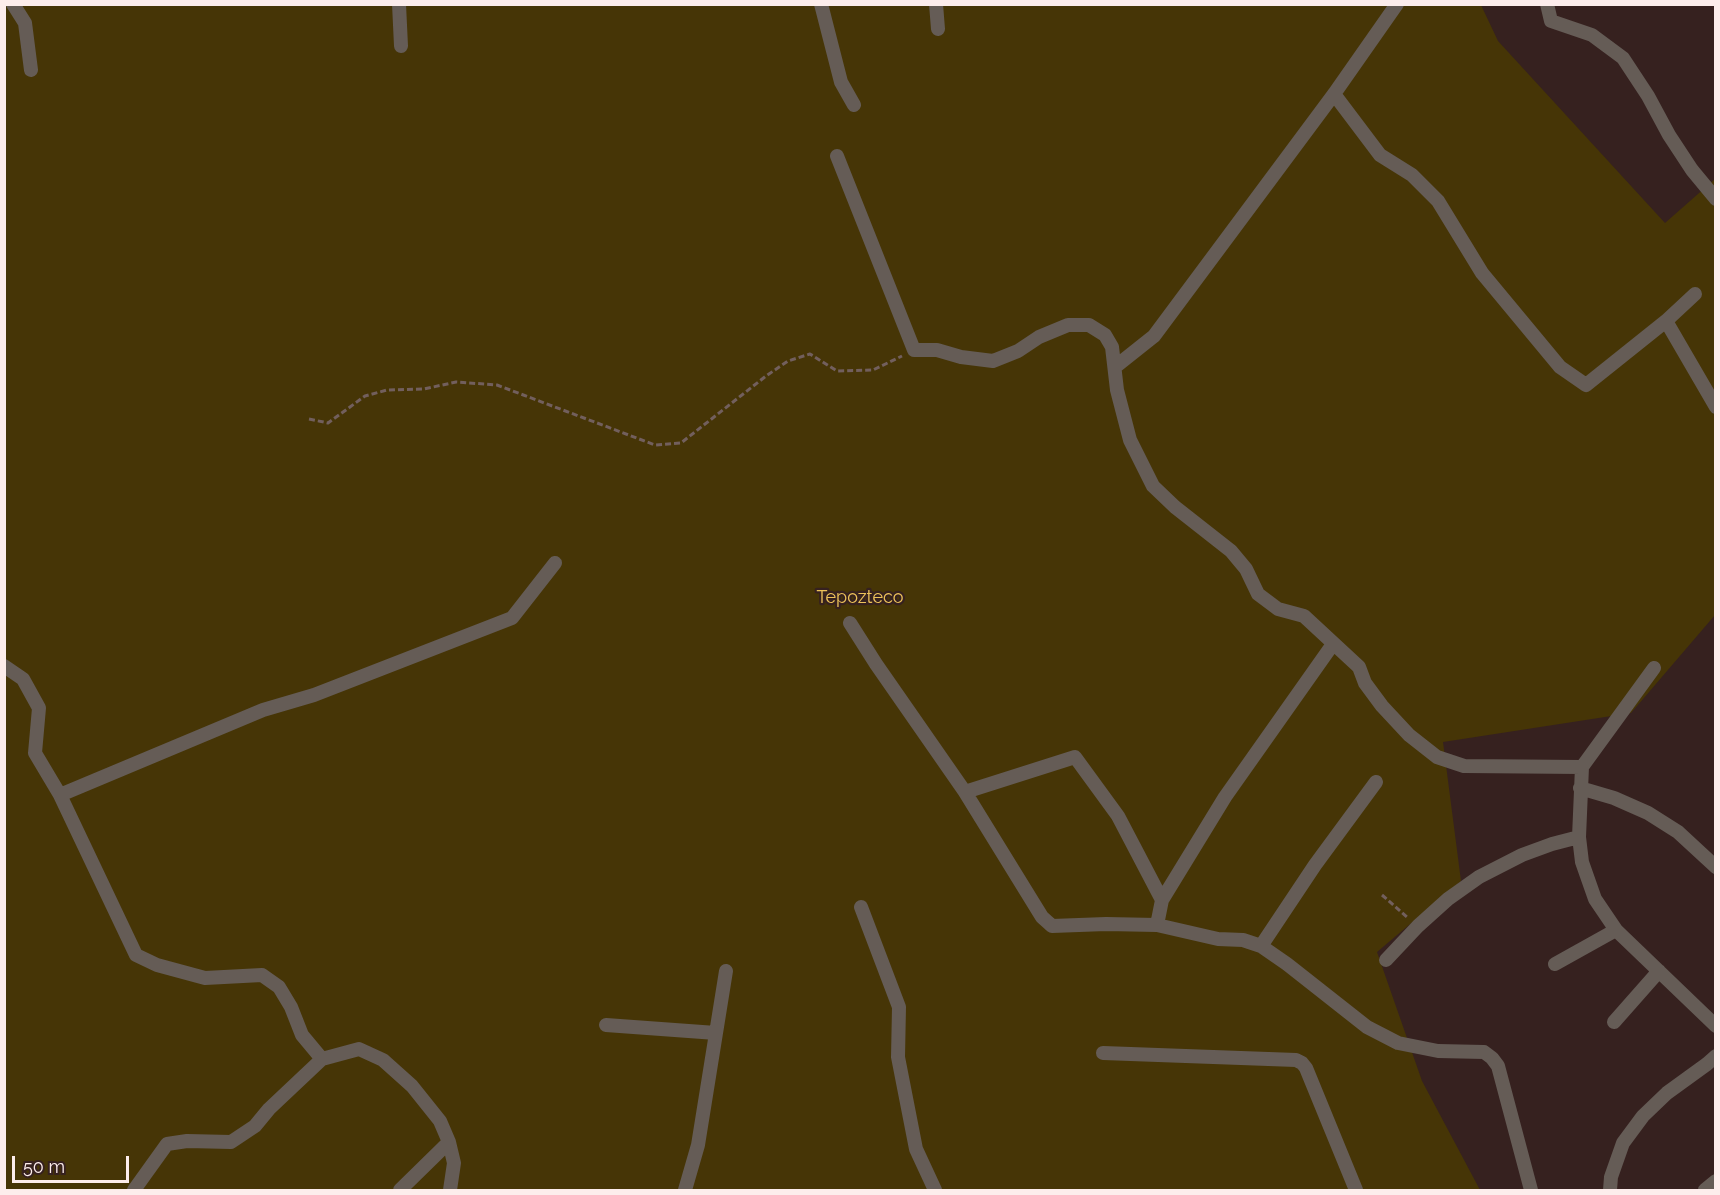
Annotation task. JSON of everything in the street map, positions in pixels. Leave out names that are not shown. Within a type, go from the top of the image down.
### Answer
[{"type":"street","points":[[13,4],[25,23],[31,70]]},
{"type":"street","points":[[399,4],[401,46]]},
{"type":"street","points":[[821,4],[841,82],[854,105]]},
{"type":"street","points":[[936,4],[938,29]]},
{"type":"street","points":[[1116,367],[1154,336],[1334,94],[1397,4]]},
{"type":"street","points":[[1547,4],[1551,21],[1592,35],[1623,58],[1692,170],[1716,199]]},
{"type":"street","points":[[1334,94],[1380,155],[1412,175],[1438,201],[1482,273],[1560,368],[1586,385],[1666,321],[1695,294]]},
{"type":"street","points":[[837,156],[914,350],[937,350],[961,357],[993,361],[1018,351],[1039,337],[1068,325],[1089,325],[1105,334],[1112,346],[1117,390],[1130,440],[1154,486],[1175,507],[1231,551],[1246,569],[1258,594],[1278,609],[1304,616],[1359,667],[1365,683],[1382,706],[1409,735],[1437,757],[1464,766],[1582,767]]},
{"type":"street","points":[[1666,321],[1716,407]]},
{"type":"street","points":[[60,795],[263,710],[314,695],[512,618],[555,563]]},
{"type":"street","points":[[850,623],[965,792],[1042,917],[1052,926],[1157,925],[1218,939],[1243,940],[1261,946],[1367,1027],[1398,1043],[1438,1052],[1484,1052],[1498,1066],[1531,1191]]},
{"type":"street","points":[[1157,925],[1162,900],[1225,797],[1333,644]]},
{"type":"street","points":[[4,666],[23,679],[39,708],[35,753],[60,795],[135,955],[157,965],[205,978],[262,975],[279,987],[291,1007],[302,1035],[322,1059]]},
{"type":"street","points":[[1654,668],[1582,767],[1579,837],[1582,862],[1595,900],[1616,930],[1716,1026]]},
{"type":"street","points":[[965,792],[1075,757],[1118,816],[1162,900]]},
{"type":"street","points":[[1261,946],[1376,782]]},
{"type":"street","points":[[1580,788],[1614,798],[1648,813],[1677,832],[1716,867]]},
{"type":"street","points":[[1386,960],[1448,899],[1479,877],[1522,855],[1579,837]]},
{"type":"street","points":[[861,907],[898,1007],[898,1057],[916,1149],[935,1191]]},
{"type":"street","points":[[1555,964],[1616,930]]},
{"type":"street","points":[[685,1191],[698,1145],[726,971]]},
{"type":"street","points":[[1614,1022],[1659,971]]},
{"type":"street","points":[[606,1025],[716,1033]]},
{"type":"street","points":[[134,1191],[167,1144],[188,1141],[231,1142],[255,1126],[269,1109],[322,1059],[359,1049],[383,1060],[412,1086],[440,1121],[449,1142],[454,1163],[450,1191]]},
{"type":"street","points":[[1103,1053],[1296,1060],[1302,1063],[1356,1191]]},
{"type":"street","points":[[1610,1191],[1611,1177],[1623,1143],[1643,1116],[1666,1093],[1713,1064]]},
{"type":"street","points":[[400,1191],[449,1142]]},
{"type":"street","points":[[1705,1191],[1716,1181]]},
{"type":"path","points":[[309,418],[328,423],[365,396],[387,390],[424,388],[456,382],[497,385],[655,445],[681,443],[788,361],[810,354],[837,371],[873,370],[914,350]]},
{"type":"path","points":[[1382,895],[1418,926]]},
{"type":"green space","name":"Tepozteco","points":[[5,5],[1481,5],[1498,41],[1665,223],[1715,179],[1715,615],[1631,713],[1443,742],[1461,881],[1377,952],[1422,1081],[1480,1190],[5,1190]]}]
